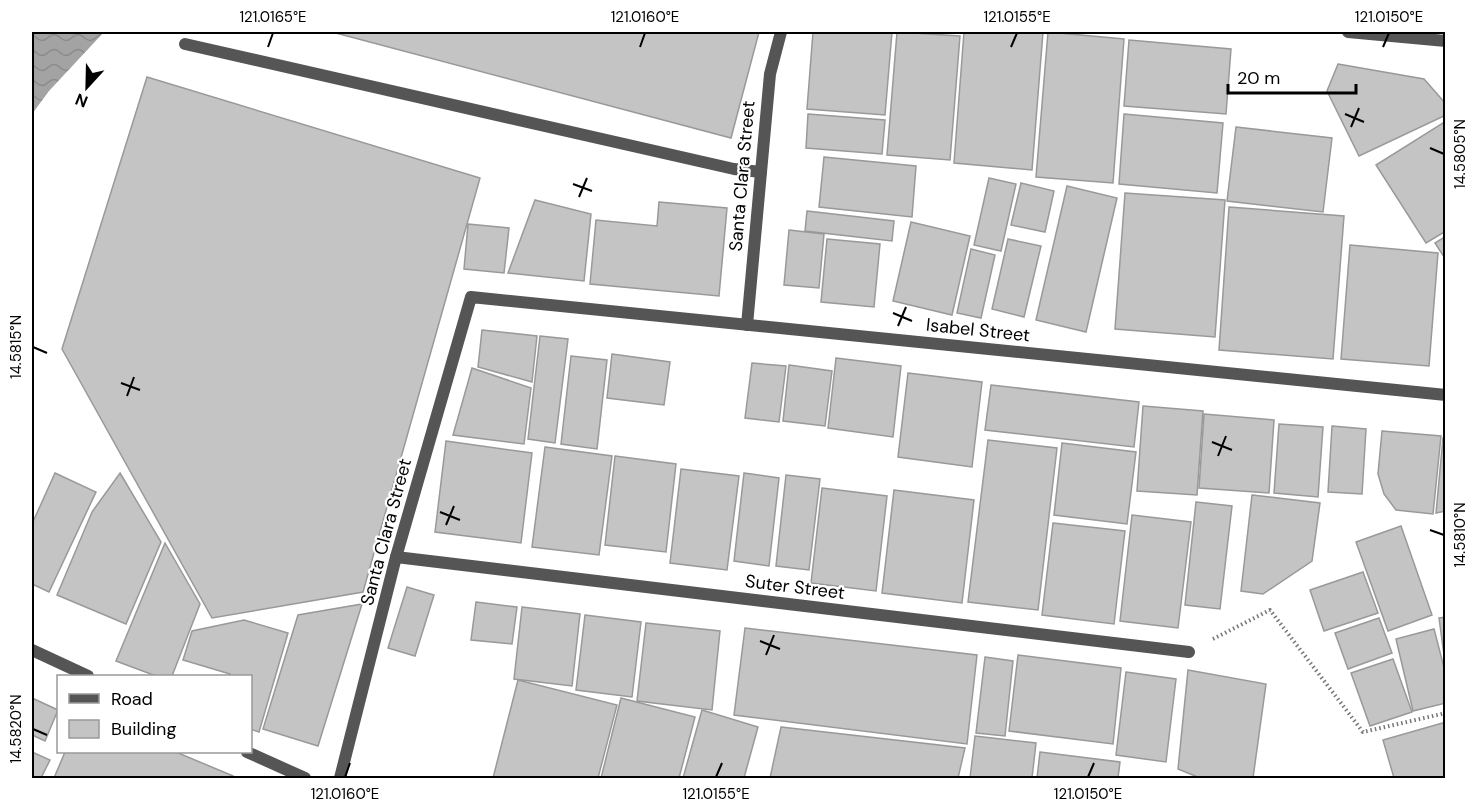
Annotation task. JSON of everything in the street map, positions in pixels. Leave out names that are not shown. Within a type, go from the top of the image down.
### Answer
[{"type":"street","name":"Santa Clara Street","points":[[747,325],[770,74],[781,32]]},
{"type":"street","points":[[1348,32],[1446,41]]},
{"type":"street","points":[[1440,32],[1446,41]]},
{"type":"street","points":[[185,44],[734,169],[761,172]]},
{"type":"street","name":"Santa Clara Street","points":[[340,778],[396,557],[471,297]]},
{"type":"street","name":"Isabel Street","points":[[471,297],[1446,395]]},
{"type":"street","name":"Suter Street","points":[[396,557],[1188,652]]},
{"type":"street","points":[[32,650],[86,675]]},
{"type":"street","points":[[249,753],[305,778]]},
{"type":"path","points":[[1188,652],[1270,610],[1363,732],[1446,713]]},
{"type":"water","points":[[32,32],[104,32],[49,91],[32,114]]},
{"type":"building","points":[[332,32],[759,32],[731,138]]},
{"type":"building","points":[[813,32],[892,32],[885,115],[807,109]]},
{"type":"building","points":[[897,32],[960,36],[950,160],[887,155]]},
{"type":"building","points":[[964,32],[1043,32],[1032,170],[954,163]]},
{"type":"building","points":[[1048,32],[1124,39],[1113,183],[1036,177]]},
{"type":"building","points":[[1129,40],[1231,49],[1226,114],[1124,106]]},
{"type":"building","points":[[1338,64],[1424,79],[1446,104],[1446,115],[1359,156],[1327,91]]},
{"type":"building","points":[[147,77],[480,178],[363,592],[212,618],[62,349]]},
{"type":"building","points":[[808,114],[885,120],[882,154],[806,148]]},
{"type":"building","points":[[1124,114],[1223,123],[1217,193],[1119,184]]},
{"type":"building","points":[[1446,121],[1446,231],[1426,243],[1376,165]]},
{"type":"building","points":[[1236,127],[1332,138],[1323,212],[1227,201]]},
{"type":"building","points":[[824,157],[916,166],[912,217],[819,207]]},
{"type":"building","points":[[989,178],[1016,184],[1001,251],[974,245]]},
{"type":"building","points":[[1021,183],[1054,191],[1045,232],[1011,225]]},
{"type":"building","points":[[1067,186],[1117,198],[1086,332],[1036,320]]},
{"type":"building","points":[[1125,193],[1225,200],[1215,337],[1115,329]]},
{"type":"building","points":[[535,200],[591,214],[584,281],[508,273]]},
{"type":"building","points":[[659,202],[727,208],[719,296],[590,284],[596,220],[657,226]]},
{"type":"building","points":[[1229,207],[1344,216],[1333,359],[1219,350]]},
{"type":"building","points":[[807,211],[894,221],[892,241],[805,231]]},
{"type":"building","points":[[911,222],[970,236],[952,315],[893,301]]},
{"type":"building","points":[[468,224],[509,228],[504,273],[464,269]]},
{"type":"building","points":[[789,230],[824,234],[819,288],[784,285]]},
{"type":"building","points":[[1446,236],[1446,260],[1435,243]]},
{"type":"building","points":[[827,239],[880,244],[874,307],[821,302]]},
{"type":"building","points":[[1008,239],[1041,246],[1024,317],[992,309]]},
{"type":"building","points":[[1350,245],[1438,253],[1429,366],[1341,359]]},
{"type":"building","points":[[971,249],[995,255],[981,318],[957,313]]},
{"type":"building","points":[[482,330],[537,336],[532,382],[478,367]]},
{"type":"building","points":[[540,336],[568,339],[555,443],[528,439]]},
{"type":"building","points":[[612,354],[670,362],[664,405],[607,398]]},
{"type":"building","points":[[571,356],[607,360],[597,449],[561,444]]},
{"type":"building","points":[[836,358],[901,366],[893,437],[828,428]]},
{"type":"building","points":[[752,363],[786,366],[779,422],[745,418]]},
{"type":"building","points":[[789,365],[832,371],[825,426],[783,421]]},
{"type":"building","points":[[472,368],[531,388],[524,444],[453,435]]},
{"type":"building","points":[[908,373],[982,382],[972,467],[898,457]]},
{"type":"building","points":[[991,385],[1139,402],[1134,447],[985,430]]},
{"type":"building","points":[[1143,406],[1203,411],[1197,495],[1137,491]]},
{"type":"building","points":[[1204,414],[1274,420],[1269,493],[1199,488]]},
{"type":"building","points":[[1279,424],[1323,427],[1318,497],[1274,493]]},
{"type":"building","points":[[1332,426],[1366,429],[1362,494],[1328,492]]},
{"type":"building","points":[[1382,431],[1441,436],[1433,514],[1396,510],[1384,494],[1378,474]]},
{"type":"building","points":[[1443,438],[1446,438],[1446,511],[1436,513]]},
{"type":"building","points":[[988,440],[1057,448],[1038,610],[968,602]]},
{"type":"building","points":[[446,441],[532,453],[521,543],[435,532]]},
{"type":"building","points":[[1062,443],[1136,452],[1127,524],[1054,515]]},
{"type":"building","points":[[545,447],[612,456],[599,555],[532,547]]},
{"type":"building","points":[[615,456],[676,464],[666,552],[605,545]]},
{"type":"building","points":[[681,469],[739,476],[727,570],[670,563]]},
{"type":"building","points":[[55,473],[96,492],[49,592],[32,584],[32,524]]},
{"type":"building","points":[[120,473],[161,542],[126,624],[57,595],[92,512]]},
{"type":"building","points":[[744,473],[779,478],[769,566],[734,561]]},
{"type":"building","points":[[786,475],[820,479],[809,570],[776,566]]},
{"type":"building","points":[[822,488],[887,496],[876,591],[811,583]]},
{"type":"building","points":[[894,490],[974,500],[962,603],[882,593]]},
{"type":"building","points":[[1252,495],[1320,503],[1312,561],[1263,594],[1241,591]]},
{"type":"building","points":[[1196,502],[1232,506],[1220,609],[1185,605]]},
{"type":"building","points":[[1132,515],[1191,522],[1178,628],[1120,621]]},
{"type":"building","points":[[1053,523],[1125,531],[1114,624],[1042,615]]},
{"type":"building","points":[[1401,526],[1432,615],[1388,631],[1356,542]]},
{"type":"building","points":[[165,543],[200,604],[172,675],[153,675],[116,661]]},
{"type":"building","points":[[1363,572],[1378,613],[1324,631],[1310,590]]},
{"type":"building","points":[[407,587],[434,595],[415,656],[388,648]]},
{"type":"building","points":[[476,602],[517,607],[512,644],[471,640]]},
{"type":"building","points":[[362,604],[318,746],[263,729],[298,615]]},
{"type":"building","points":[[522,607],[580,614],[572,686],[514,679]]},
{"type":"building","points":[[585,615],[641,622],[632,697],[576,690]]},
{"type":"building","points":[[1446,617],[1446,655],[1444,655],[1439,618]]},
{"type":"building","points":[[1379,618],[1392,653],[1348,669],[1335,633]]},
{"type":"building","points":[[244,620],[288,633],[259,732],[252,730],[252,675],[230,675],[183,660],[192,631]]},
{"type":"building","points":[[646,623],[720,631],[712,710],[637,701]]},
{"type":"building","points":[[745,628],[977,655],[967,744],[734,715]]},
{"type":"building","points":[[1434,629],[1446,675],[1446,703],[1413,711],[1396,639]]},
{"type":"building","points":[[1018,655],[1121,668],[1113,744],[1009,731]]},
{"type":"building","points":[[985,657],[1013,661],[1005,736],[976,733]]},
{"type":"building","points":[[1393,659],[1412,712],[1370,726],[1351,673]]},
{"type":"building","points":[[1188,670],[1266,684],[1253,778],[1200,778],[1178,769]]},
{"type":"building","points":[[1126,672],[1176,679],[1166,762],[1116,755]]},
{"type":"building","points":[[518,680],[617,705],[598,778],[493,778]]},
{"type":"building","points":[[32,698],[57,710],[57,712],[45,741],[32,735]]},
{"type":"building","points":[[621,698],[695,717],[679,778],[601,778]]},
{"type":"building","points":[[702,710],[758,727],[744,778],[683,778]]},
{"type":"building","points":[[1446,722],[1446,778],[1394,778],[1383,740]]},
{"type":"building","points":[[781,727],[965,748],[958,778],[770,778]]},
{"type":"building","points":[[975,736],[1036,743],[1032,778],[970,778]]},
{"type":"building","points":[[32,752],[50,760],[41,778],[32,778]]},
{"type":"building","points":[[1040,752],[1120,762],[1118,778],[1037,778]]},
{"type":"building","points":[[65,753],[178,753],[233,776],[232,778],[54,778]]}]
